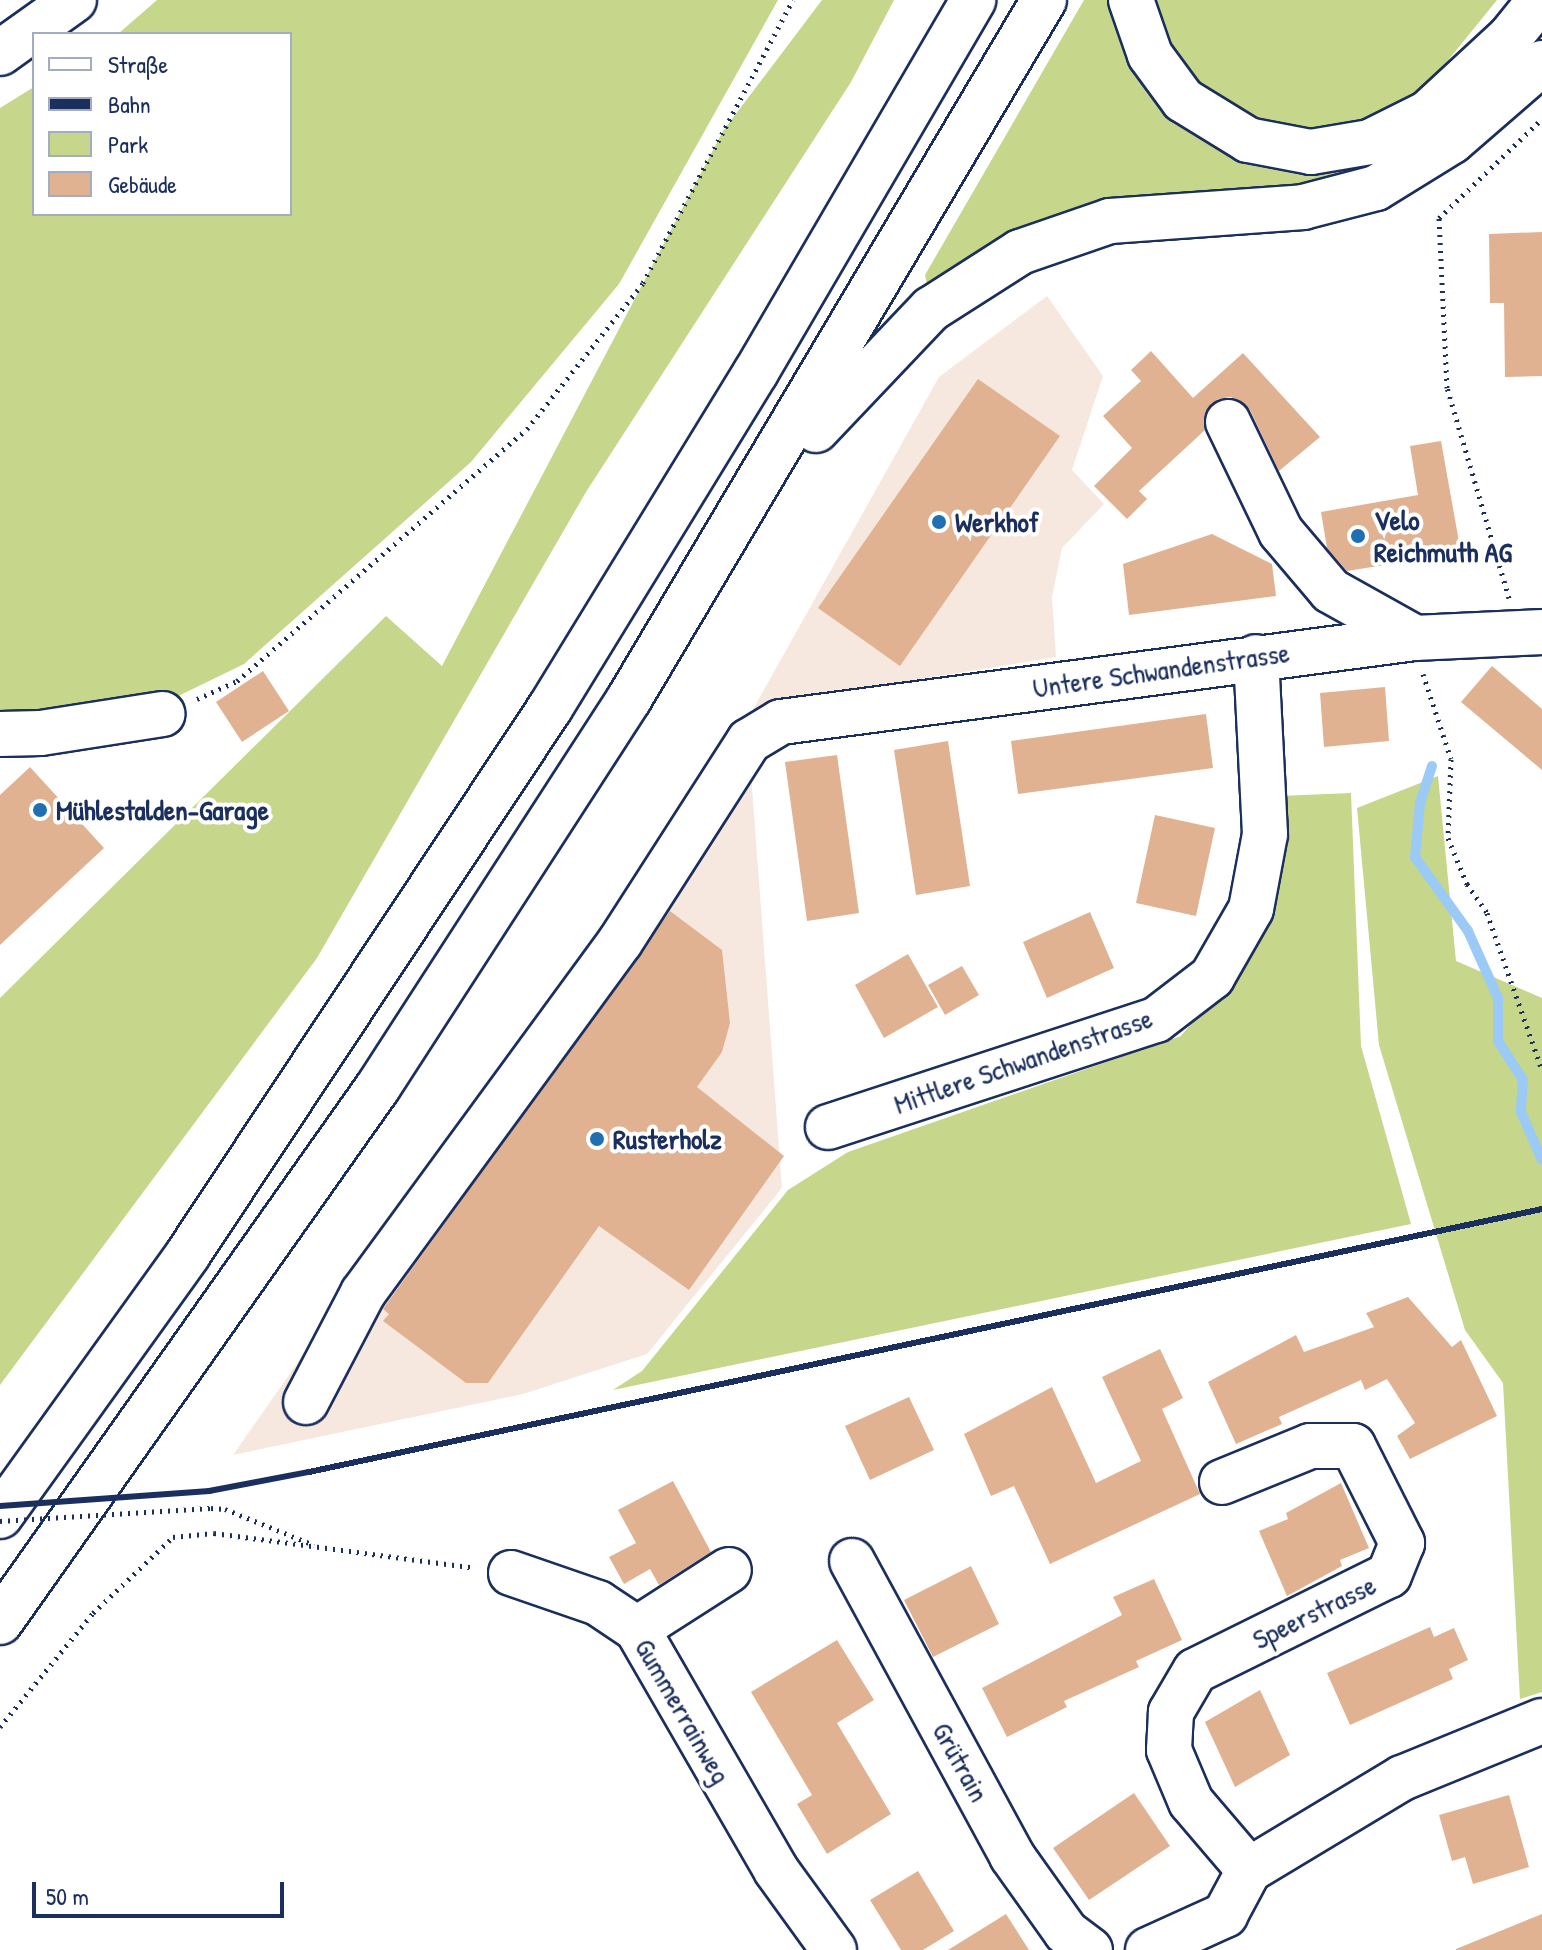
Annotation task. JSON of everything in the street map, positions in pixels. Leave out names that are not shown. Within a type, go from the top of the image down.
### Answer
[{"type":"main road","points":[[0,53],[74,0]]},
{"type":"main road","points":[[902,124],[956,0]]},
{"type":"main road","points":[[0,1519],[188,1254],[441,877],[681,496],[973,0]]},
{"type":"main road","points":[[0,1622],[378,1087],[748,507],[1044,0]]},
{"type":"main road","points":[[1131,0],[1150,55],[1183,100],[1248,140],[1311,152],[1370,142],[1428,113],[1510,37],[1540,0]]},
{"type":"main road","points":[[748,507],[905,332],[998,263],[1041,243],[1110,221],[1303,207],[1376,188],[1452,141],[1542,63]]},
{"type":"main road","points":[[1228,422],[1281,532],[1331,591],[1415,638]]},
{"type":"main road","name":"Untere Schwandenstrasse","points":[[306,1402],[363,1293],[620,942],[749,741],[781,722],[1256,657],[1415,638],[1530,631]]},
{"type":"main road","name":"Mittlere Schwandenstrasse","points":[[828,1127],[1156,1020],[1212,977],[1251,909],[1265,834],[1256,657]]},
{"type":"main road","points":[[0,734],[41,733],[163,714]]},
{"type":"main road","name":"Speerstrasse","points":[[1222,1482],[1310,1446],[1353,1446],[1402,1543],[1389,1575],[1195,1671],[1171,1712],[1169,1750],[1191,1802],[1249,1870]]},
{"type":"main road","name":"Grütrain","points":[[852,1561],[1012,1856],[1066,1932],[1090,1950]]},
{"type":"main road","points":[[637,1629],[729,1570]]},
{"type":"main road","name":"Gummerrainweg","points":[[511,1573],[598,1603],[637,1629],[776,1870],[834,1950]]},
{"type":"main road","points":[[1148,1950],[1227,1940],[1249,1870],[1402,1778],[1542,1721]]},
{"type":"path","points":[[163,714],[237,681],[527,429],[643,283],[793,0]]},
{"type":"path","points":[[1530,631],[1447,388],[1439,218],[1542,119]]},
{"type":"path","points":[[1415,638],[1451,759],[1448,838],[1467,884],[1487,913],[1542,1070]]},
{"type":"path","points":[[0,1519],[211,1508],[295,1534],[319,1548]]},
{"type":"path","points":[[0,1727],[93,1613],[173,1537],[214,1533],[511,1573]]},
{"type":"shaded area","points":[[1047,296],[1103,376],[1072,470],[1104,504],[1062,548],[1052,597],[1056,657],[793,700],[751,774],[782,1188],[647,1354],[523,1394],[233,1455],[747,720],[939,377]]},
{"type":"green space","points":[[157,0],[778,0],[619,284],[471,462],[244,664],[164,703],[0,719],[0,108],[32,88],[32,216],[292,216],[292,32],[120,32]]},
{"type":"green space","points":[[822,0],[894,0],[851,82],[586,492],[317,958],[0,1385],[0,998],[386,616],[442,666],[723,131]]},
{"type":"green space","points":[[1084,0],[1497,0],[1428,85],[1398,161],[927,284],[925,275]]},
{"type":"green space","points":[[1438,776],[1456,961],[1542,998],[1542,1692],[1520,1699],[1503,1383],[1465,1330],[1379,1045],[1357,808]]},
{"type":"green space","points":[[1351,793],[1361,1046],[1411,1224],[613,1390],[642,1371],[788,1190],[848,1152],[1181,1036],[1257,944],[1278,867],[1279,796]]},
{"type":"building","points":[[1542,232],[1542,376],[1505,377],[1504,303],[1490,303],[1489,234]]},
{"type":"building","points":[[1151,351],[1193,398],[1243,353],[1320,437],[1279,471],[1250,410],[1231,397],[1218,399],[1207,409],[1205,430],[1139,491],[1147,499],[1127,519],[1094,486],[1132,448],[1103,416],[1141,381],[1131,370]]},
{"type":"building","name":"Werkhof","points":[[978,379],[1060,436],[900,666],[818,608]]},
{"type":"building","points":[[1441,441],[1461,553],[1347,571],[1327,548],[1321,512],[1418,495],[1410,446]]},
{"type":"building","points":[[1212,534],[1272,564],[1276,596],[1129,615],[1123,564]]},
{"type":"building","points":[[1492,666],[1542,709],[1542,770],[1461,702]]},
{"type":"building","points":[[263,671],[289,711],[242,742],[216,702]]},
{"type":"building","points":[[1385,687],[1389,741],[1324,747],[1320,693]]},
{"type":"building","points":[[1206,714],[1213,768],[1018,794],[1011,741]]},
{"type":"building","points":[[948,741],[970,886],[916,895],[894,750]]},
{"type":"building","points":[[837,755],[859,913],[807,921],[785,762]]},
{"type":"building","points":[[30,767],[104,848],[0,945],[0,795]]},
{"type":"building","points":[[1155,815],[1215,828],[1196,916],[1136,903]]},
{"type":"building","name":"Rusterholz","points":[[670,911],[722,950],[730,1023],[722,1052],[697,1087],[784,1156],[689,1290],[599,1226],[488,1383],[466,1383],[383,1321],[389,1314],[383,1309]]},
{"type":"building","points":[[1090,912],[1114,968],[1047,998],[1023,942]]},
{"type":"building","points":[[908,954],[938,1007],[884,1038],[855,985]]},
{"type":"building","points":[[962,966],[979,995],[945,1015],[928,985]]},
{"type":"building","points":[[1408,1297],[1452,1347],[1461,1340],[1497,1416],[1410,1459],[1397,1436],[1415,1423],[1387,1379],[1365,1390],[1361,1380],[1279,1417],[1282,1424],[1236,1444],[1208,1382],[1296,1335],[1304,1352],[1374,1327],[1366,1313]]},
{"type":"building","points":[[1160,1349],[1183,1398],[1162,1409],[1200,1494],[1050,1564],[1014,1486],[991,1496],[964,1434],[1052,1387],[1096,1483],[1141,1461],[1102,1377]]},
{"type":"building","points":[[909,1397],[934,1450],[870,1480],[845,1426]]},
{"type":"building","points":[[673,1481],[711,1552],[659,1585],[650,1569],[624,1584],[609,1557],[636,1543],[618,1510]]},
{"type":"building","points":[[1341,1483],[1369,1548],[1340,1560],[1342,1566],[1287,1596],[1259,1531],[1288,1519],[1286,1513]]},
{"type":"building","points":[[971,1566],[999,1624],[933,1657],[904,1600]]},
{"type":"building","points":[[1154,1579],[1182,1640],[1136,1661],[1139,1667],[1064,1701],[1067,1707],[1007,1737],[982,1688],[1122,1615],[1113,1597]]},
{"type":"building","points":[[1430,1627],[1434,1637],[1454,1628],[1468,1660],[1449,1669],[1453,1679],[1350,1725],[1327,1673]]},
{"type":"building","points":[[837,1640],[874,1700],[837,1723],[891,1814],[827,1854],[797,1804],[812,1795],[751,1692]]},
{"type":"building","points":[[1260,1690],[1290,1755],[1235,1787],[1205,1722]]},
{"type":"building","points":[[1134,1793],[1170,1846],[1089,1900],[1053,1848]]},
{"type":"building","points":[[1509,1795],[1529,1867],[1473,1884],[1465,1857],[1452,1861],[1439,1815]]},
{"type":"building","points":[[918,1871],[954,1931],[923,1950],[901,1950],[870,1900]]},
{"type":"building","points":[[1006,1914],[1029,1950],[948,1950]]},
{"type":"building","points":[[1542,1914],[1542,1950],[1456,1950],[1456,1949]]},
{"type":"waterway","points":[[1432,766],[1420,804],[1415,857],[1468,931],[1498,998],[1498,1041],[1523,1080],[1521,1112],[1542,1160]]},
{"type":"railway","points":[[0,1506],[209,1491],[309,1472],[1542,1209]]},
{"type":"place","name":"Werkhof","points":[[939,522]]},
{"type":"place","name":"Velo Reichmuth AG","points":[[1358,536]]},
{"type":"place","name":"Mühlestalden-Garage","points":[[40,810]]},
{"type":"place","name":"Rusterholz","points":[[597,1139]]}]
